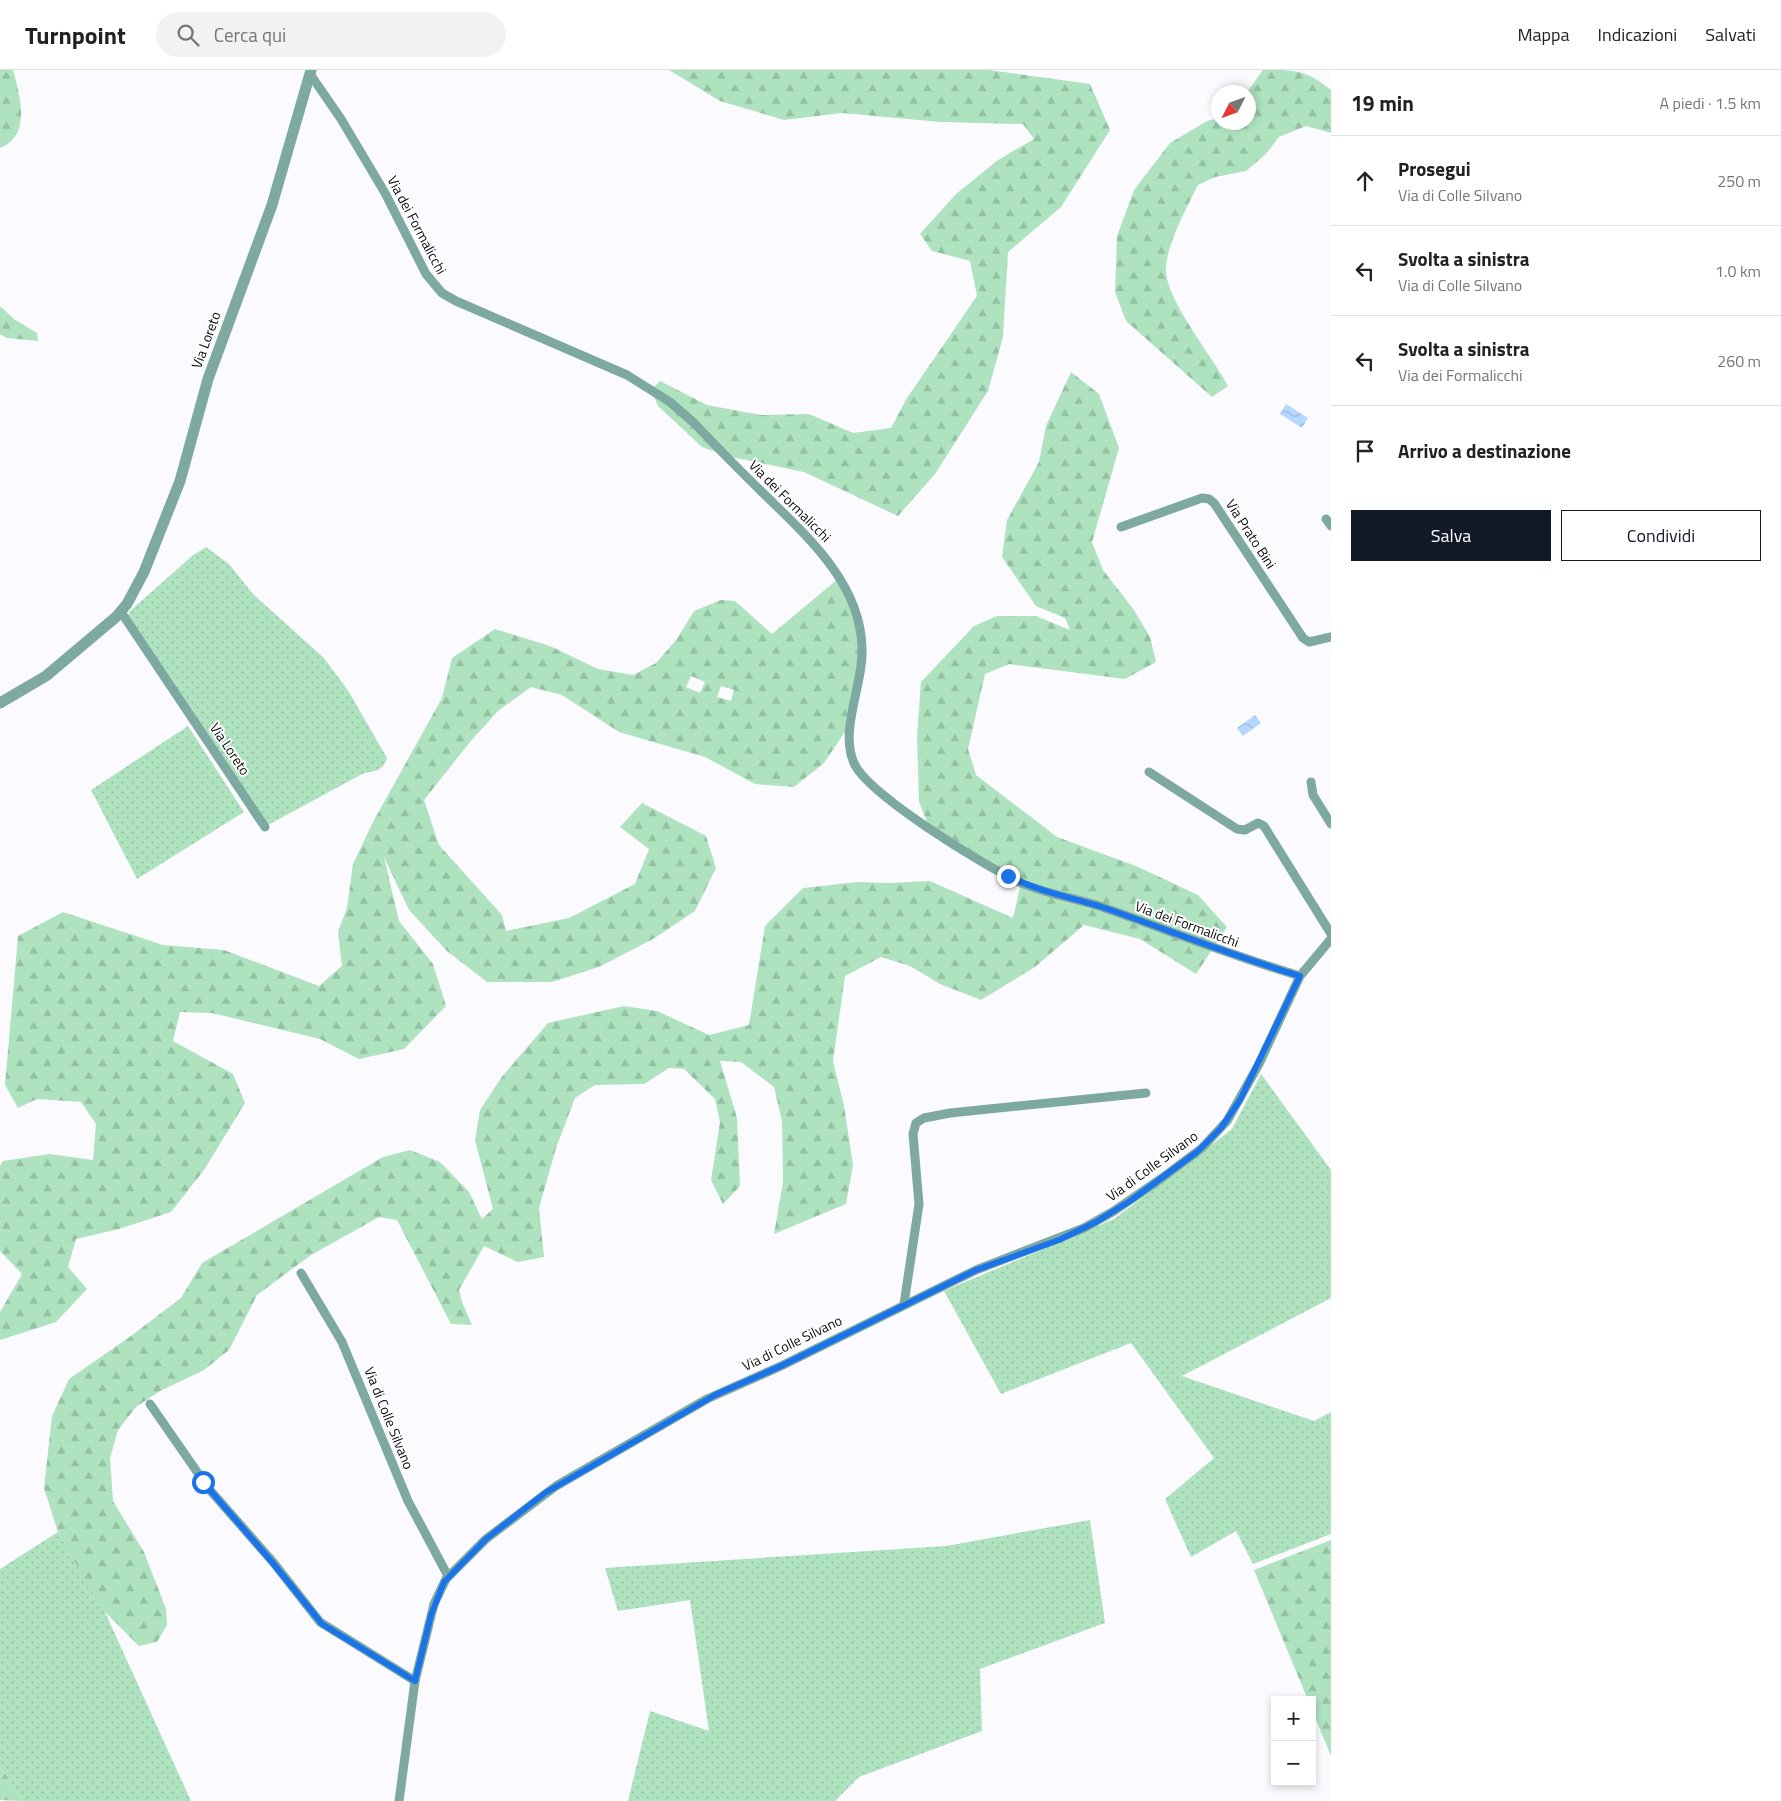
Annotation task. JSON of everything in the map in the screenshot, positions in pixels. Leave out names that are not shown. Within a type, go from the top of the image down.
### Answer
[{"type":"street","name":"Via Loreto","points":[[0,703],[46,676],[121,612],[153,553],[180,481],[208,378],[272,205],[310,72]]},
{"type":"street","name":"Via dei Formalicchi","points":[[310,72],[356,142],[393,206],[423,268],[438,289],[451,299],[618,371],[670,402],[693,422],[823,554],[849,597],[860,630],[862,667],[852,712],[850,738],[853,762],[868,784],[930,829],[1021,883],[1103,908],[1229,954],[1300,976]]},
{"type":"street","name":"Via Prato Bini","points":[[1121,527],[1202,498],[1209,498],[1302,638],[1309,642],[1331,637]]},
{"type":"street","name":"Via Loreto","points":[[121,612],[265,827]]},
{"type":"street","points":[[1149,772],[1235,828],[1245,830],[1258,823],[1264,826],[1331,934]]},
{"type":"street","points":[[1311,782],[1315,798],[1331,824]]},
{"type":"street","points":[[1300,976],[1331,939]]},
{"type":"street","name":"Via di Colle Silvano","points":[[400,1801],[415,1681],[432,1609],[448,1576],[503,1525],[560,1483],[715,1395],[781,1366],[988,1264],[1052,1242],[1084,1228],[1130,1201],[1197,1152],[1221,1128],[1240,1100],[1300,976]]},
{"type":"street","points":[[904,1304],[918,1209],[914,1134],[919,1121],[950,1113],[1146,1093]]},
{"type":"street","name":"Via di Colle Silvano","points":[[301,1273],[344,1347],[408,1501],[448,1576]]},
{"type":"street","points":[[150,1404],[209,1489],[272,1562],[320,1622],[415,1681]]},
{"type":"green space","points":[[0,70],[13,70],[21,114],[17,134],[10,142],[0,148]]},
{"type":"green space","points":[[669,70],[989,70],[1090,84],[1110,130],[1061,207],[1008,252],[1003,337],[988,391],[935,474],[898,516],[804,472],[727,456],[702,447],[658,406],[651,390],[660,381],[707,405],[761,415],[809,414],[853,433],[891,428],[907,398],[977,296],[970,261],[932,251],[920,234],[956,194],[998,160],[1034,139],[1023,124],[941,122],[842,113],[784,120],[720,101]]},
{"type":"green space","points":[[1263,70],[1301,72],[1314,78],[1331,90],[1331,133],[1306,126],[1279,137],[1265,155],[1246,171],[1215,177],[1198,185],[1178,226],[1167,258],[1167,280],[1181,311],[1228,386],[1212,397],[1126,321],[1115,292],[1117,236],[1134,190],[1170,143],[1211,120],[1211,130],[1256,130],[1256,85],[1252,85]]},
{"type":"green space","points":[[0,306],[14,319],[37,333],[38,341],[7,338],[0,334]]},
{"type":"green space","points":[[1071,372],[1099,394],[1119,448],[1092,542],[1103,570],[1134,610],[1150,637],[1156,662],[1125,679],[1009,664],[985,674],[968,749],[976,775],[1057,837],[1136,866],[1198,895],[1227,927],[1196,974],[1140,939],[1084,925],[1035,967],[981,1000],[940,984],[910,966],[881,957],[845,976],[833,1061],[844,1106],[853,1165],[846,1204],[774,1234],[783,1182],[782,1121],[774,1087],[741,1062],[720,1061],[737,1118],[740,1186],[723,1204],[711,1180],[720,1122],[715,1099],[684,1069],[669,1068],[644,1084],[595,1085],[575,1098],[556,1148],[539,1208],[544,1257],[518,1262],[484,1246],[459,1290],[472,1325],[451,1324],[397,1220],[379,1217],[311,1255],[257,1295],[229,1350],[204,1370],[160,1391],[136,1407],[118,1430],[110,1458],[113,1501],[144,1552],[166,1609],[167,1625],[157,1642],[139,1646],[102,1609],[58,1532],[44,1488],[52,1416],[69,1379],[181,1298],[202,1263],[383,1157],[410,1150],[440,1162],[469,1192],[482,1219],[493,1209],[475,1140],[480,1110],[501,1078],[548,1023],[624,1006],[657,1011],[709,1035],[749,1025],[765,926],[803,888],[858,882],[930,881],[1013,918],[1021,883],[930,829],[919,802],[917,736],[921,682],[974,626],[997,616],[1036,616],[1070,630],[1065,618],[1036,606],[1002,557],[1007,520],[1039,462],[1046,426]]},
{"type":"green space","points":[[206,547],[229,564],[253,594],[324,658],[349,692],[387,758],[383,766],[378,770],[364,773],[268,825],[128,617],[129,612],[192,556]]},
{"type":"green space","points":[[839,578],[862,641],[851,723],[824,763],[794,787],[755,784],[705,757],[619,732],[562,695],[531,687],[498,711],[470,742],[424,800],[439,845],[502,915],[506,931],[569,918],[635,884],[649,849],[620,827],[642,803],[706,836],[716,868],[695,911],[653,939],[599,967],[552,982],[487,982],[447,951],[409,910],[384,857],[399,921],[433,964],[446,1006],[404,1049],[359,1059],[320,1039],[212,1013],[180,1012],[173,1041],[233,1074],[245,1103],[204,1170],[171,1212],[119,1229],[76,1239],[68,1267],[87,1289],[56,1322],[0,1340],[0,1312],[22,1274],[0,1251],[0,1166],[3,1161],[49,1154],[93,1160],[96,1124],[81,1102],[37,1099],[18,1108],[5,1085],[18,936],[63,912],[163,945],[224,950],[319,986],[342,966],[338,932],[347,908],[353,864],[373,822],[442,698],[452,658],[495,629],[550,646],[598,669],[633,675],[656,663],[677,639],[694,611],[721,600],[735,601],[772,634]],"holes":[[[691,676],[705,682],[700,693],[686,687]],[[721,686],[734,690],[731,701],[717,697]]]},
{"type":"green space","points":[[188,726],[244,812],[137,879],[91,790]]},
{"type":"green space","points":[[1261,1074],[1331,1170],[1331,1298],[1182,1376],[1314,1421],[1331,1412],[1331,1534],[1253,1564],[1236,1531],[1191,1557],[1165,1499],[1214,1458],[1131,1343],[1001,1394],[944,1291],[1114,1219],[1232,1129]]},
{"type":"green space","points":[[1090,1520],[1105,1623],[980,1669],[982,1731],[859,1777],[835,1801],[628,1801],[650,1711],[709,1731],[690,1600],[618,1611],[605,1568],[946,1546]]},
{"type":"green space","points":[[58,1532],[104,1610],[191,1801],[23,1801],[0,1766],[0,1569]]},
{"type":"green space","points":[[1331,1540],[1331,1756],[1316,1720],[1316,1696],[1306,1696],[1254,1570]]},
{"type":"green space","points":[[0,1766],[23,1801],[0,1800]]},
{"type":"water","points":[[1286,404],[1308,418],[1302,428],[1280,414]]},
{"type":"water","points":[[1255,715],[1261,723],[1243,736],[1237,728]]},
{"type":"route","points":[[203,1482],[272,1562],[322,1624],[415,1681],[436,1599],[448,1576],[486,1539],[545,1493],[700,1403],[733,1386],[781,1366],[852,1329],[976,1270],[1059,1240],[1096,1222],[1130,1201],[1197,1152],[1216,1135],[1240,1100],[1300,976],[1229,954],[1085,902],[1038,889],[1008,876]]}]
